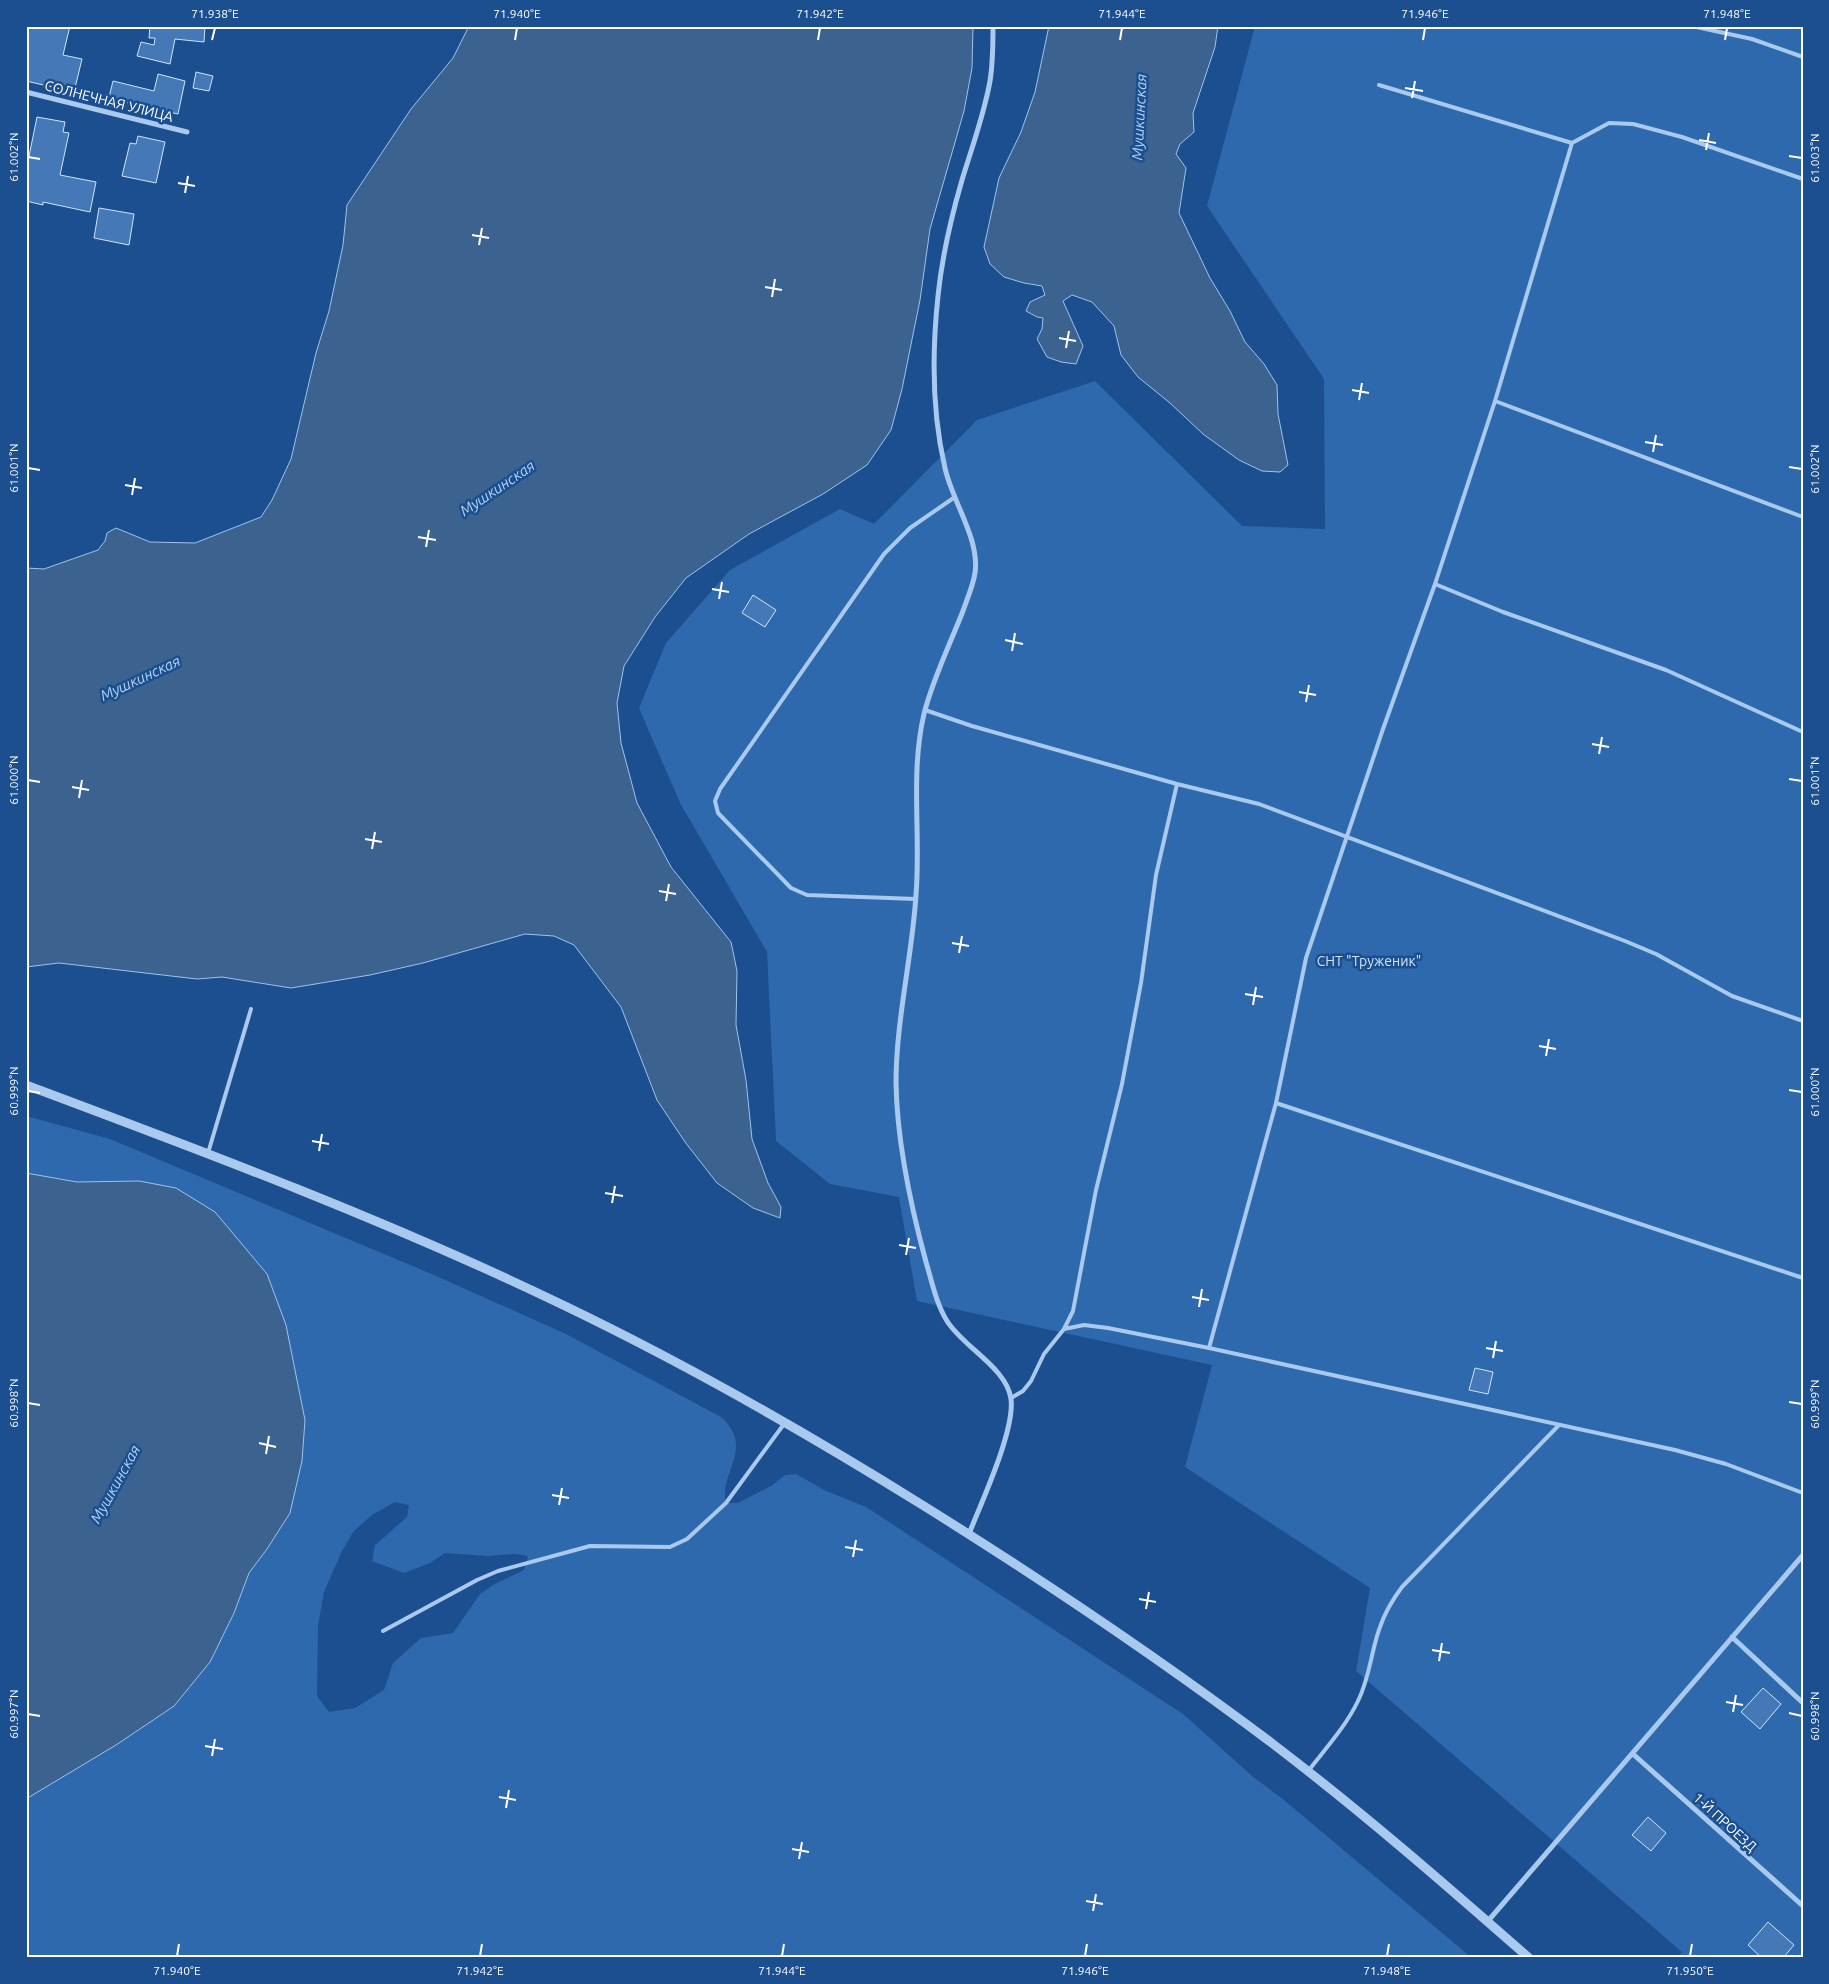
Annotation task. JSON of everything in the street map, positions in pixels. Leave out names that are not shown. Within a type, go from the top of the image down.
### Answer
[{"type":"street","points":[[969,1534],[1002,1449],[1011,1416],[1011,1398],[1004,1380],[948,1323],[937,1300],[915,1214],[900,1133],[896,1083],[903,995],[916,899],[918,838],[917,764],[925,710],[970,593],[976,571],[974,550],[945,471],[935,398],[934,348],[938,295],[947,237],[962,180],[983,115],[990,79],[994,26]]},
{"type":"street","name":"СОЛНЕЧНАЯ УЛИЦА","points":[[26,92],[187,132]]},
{"type":"street","points":[[26,1085],[208,1153],[348,1209],[563,1305],[671,1359],[786,1422],[1076,1602],[1182,1677],[1308,1772],[1392,1839],[1529,1958]]},
{"type":"street","points":[[1488,1921],[1803,1555]]},
{"type":"street","points":[[1732,1637],[1803,1702]]},
{"type":"street","name":"1-Й ПРОЕЗД","points":[[1633,1754],[1803,1906]]},
{"type":"lane","points":[[1692,26],[1752,39],[1803,57]]},
{"type":"lane","points":[[1379,85],[1572,142],[1609,124],[1633,124],[1682,137],[1803,179]]},
{"type":"lane","points":[[1209,1348],[1276,1103],[1306,958],[1435,584],[1495,401],[1572,142]]},
{"type":"lane","points":[[1495,401],[1803,517]]},
{"type":"lane","points":[[916,899],[817,896],[807,895],[791,888],[718,813],[715,800],[720,789],[884,554],[910,528],[955,497]]},
{"type":"lane","points":[[1435,584],[1503,612],[1666,670],[1803,732]]},
{"type":"lane","points":[[925,710],[972,726],[1178,784],[1259,804],[1625,941],[1656,954],[1732,996],[1803,1021]]},
{"type":"lane","points":[[1011,1398],[1023,1391],[1031,1382],[1044,1354],[1064,1330],[1073,1311],[1096,1190],[1122,1084],[1141,983],[1156,875],[1178,784]]},
{"type":"lane","points":[[208,1153],[251,1009]]},
{"type":"lane","points":[[1276,1103],[1803,1278]]},
{"type":"lane","points":[[1064,1330],[1084,1325],[1108,1328],[1209,1348],[1675,1450],[1726,1464],[1803,1493]]},
{"type":"lane","points":[[383,1631],[477,1580],[498,1571],[590,1546],[620,1545],[670,1548],[688,1539],[726,1503],[786,1422]]},
{"type":"lane","points":[[1308,1772],[1345,1723],[1358,1701],[1370,1670],[1379,1628],[1388,1606],[1402,1587],[1559,1425]]},
{"type":"green space","name":"СНТ \"Труженик\"","points":[[1255,26],[1803,26],[1803,1958],[1677,1958],[1682,1952],[1356,1671],[1370,1588],[1185,1467],[1212,1365],[917,1301],[899,1197],[830,1184],[776,1141],[767,952],[680,803],[639,708],[666,643],[730,570],[840,509],[874,524],[977,420],[1095,381],[1242,526],[1325,529],[1324,379],[1207,206]]},
{"type":"green space","points":[[26,1116],[110,1139],[434,1275],[566,1334],[721,1417],[731,1428],[736,1450],[727,1481],[726,1503],[738,1503],[771,1486],[785,1475],[796,1474],[824,1490],[866,1507],[1183,1714],[1252,1776],[1284,1800],[1472,1958],[26,1958],[26,1799],[116,1745],[174,1706],[210,1662],[234,1613],[249,1573],[290,1513],[305,1420],[286,1325],[237,1240],[215,1212],[139,1181],[77,1182],[26,1173]],"holes":[[[395,1502],[409,1505],[407,1517],[375,1545],[372,1561],[404,1573],[430,1563],[445,1553],[488,1556],[515,1554],[528,1556],[524,1570],[493,1585],[480,1594],[453,1633],[421,1638],[393,1663],[384,1690],[355,1708],[329,1712],[317,1696],[318,1626],[324,1592],[342,1551],[354,1531],[372,1515]]]},
{"type":"water","name":"Мушкинская","points":[[469,26],[973,26],[972,68],[964,111],[930,229],[920,300],[902,389],[891,430],[867,465],[823,494],[749,534],[686,578],[655,617],[624,666],[617,703],[621,743],[637,803],[671,867],[731,942],[737,971],[736,1025],[746,1080],[752,1139],[768,1183],[781,1207],[780,1218],[753,1208],[717,1183],[685,1142],[657,1100],[621,1007],[574,945],[554,936],[525,934],[423,963],[370,975],[291,988],[222,977],[197,979],[59,963],[26,967],[26,568],[44,569],[98,550],[105,541],[107,533],[116,528],[150,542],[195,543],[261,517],[272,500],[291,459],[316,353],[329,311],[343,245],[347,205],[411,109],[453,58]]},
{"type":"water","name":"Мушкинская","points":[[1049,26],[1218,26],[1215,47],[1193,113],[1194,132],[1180,144],[1176,154],[1186,168],[1179,213],[1210,278],[1230,311],[1245,342],[1264,364],[1277,385],[1278,414],[1288,465],[1280,472],[1262,471],[1239,460],[1203,434],[1170,403],[1138,377],[1121,355],[1114,326],[1092,302],[1072,295],[1063,301],[1083,346],[1076,364],[1061,362],[1047,357],[1037,339],[1042,329],[1043,318],[1026,311],[1030,302],[1045,295],[1042,286],[1004,277],[990,264],[984,247],[999,178],[1021,132],[1035,92]]},
{"type":"water","name":"Мушкинская","points":[[26,1173],[77,1182],[139,1181],[176,1188],[215,1212],[267,1274],[286,1325],[305,1420],[302,1461],[290,1513],[249,1573],[234,1613],[210,1662],[174,1706],[116,1745],[26,1799]]},
{"type":"building","points":[[26,26],[70,26],[63,55],[82,59],[74,92],[26,81]]},
{"type":"building","points":[[150,26],[205,26],[204,42],[175,39],[170,64],[137,56],[141,42],[154,45],[155,38],[149,38]]},
{"type":"building","points":[[196,72],[213,76],[209,91],[193,88]]},
{"type":"building","points":[[158,74],[185,81],[178,114],[124,102],[123,108],[107,105],[113,81],[154,91]]},
{"type":"building","points":[[37,117],[65,122],[63,132],[69,133],[60,175],[96,182],[90,212],[43,202],[43,205],[26,201],[26,171]]},
{"type":"building","points":[[138,136],[165,142],[156,183],[122,176],[130,143],[136,144]]},
{"type":"building","points":[[99,208],[134,214],[129,245],[94,238]]},
{"type":"building","points":[[753,595],[776,610],[765,627],[742,613]]},
{"type":"building","points":[[1475,1368],[1493,1372],[1488,1394],[1469,1390]]},
{"type":"building","points":[[1763,1688],[1781,1704],[1760,1729],[1741,1712]]},
{"type":"building","points":[[1648,1817],[1666,1833],[1651,1851],[1632,1835]]},
{"type":"building","points":[[1768,1922],[1794,1945],[1783,1958],[1762,1958],[1748,1945]]}]
